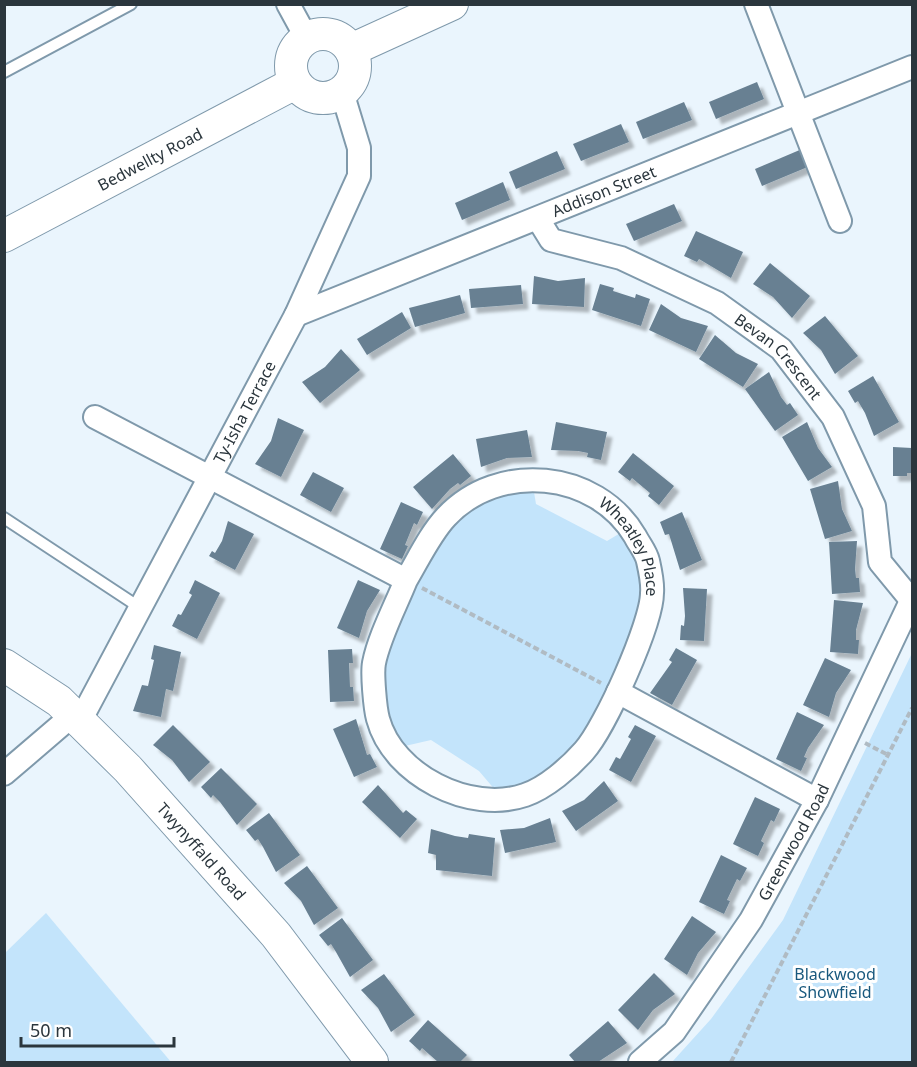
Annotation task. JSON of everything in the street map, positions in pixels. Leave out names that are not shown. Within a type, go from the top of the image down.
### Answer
[{"type":"street","points":[[288,4],[306,37]]},
{"type":"street","points":[[351,50],[452,4]]},
{"type":"street","points":[[756,4],[840,221]]},
{"type":"street","points":[[316,34],[336,36],[351,50],[354,59],[353,77],[342,92],[322,98],[302,91],[295,83],[291,73],[292,53],[306,37],[316,34]]},
{"type":"street","name":"Addison Street","points":[[296,315],[912,67]]},
{"type":"street","name":"Bedwellty Road","points":[[4,236],[295,83]]},
{"type":"street","name":"Ty-Isha Terrace","points":[[4,774],[77,717],[139,607],[296,315],[359,176],[359,148],[342,92]]},
{"type":"street","name":"Bevan Crescent","points":[[538,219],[551,240],[621,258],[717,303],[781,349],[833,417],[874,506],[880,562],[912,600]]},
{"type":"street","points":[[95,417],[406,580]]},
{"type":"street","name":"Wheatley Place","points":[[515,480],[552,480],[596,496],[626,522],[648,559],[652,594],[646,624],[618,692],[585,750],[556,776],[525,795],[492,800],[461,795],[435,786],[414,772],[393,747],[378,719],[374,664],[406,580],[446,517],[479,491],[515,480]]},
{"type":"street","name":"Greenwood Road","points":[[640,1062],[674,1032],[751,920],[817,800],[912,600]]},
{"type":"street","name":"Twynyffald Road","points":[[4,665],[59,701],[128,770],[276,935],[372,1062]]},
{"type":"street","points":[[618,692],[817,800]]},
{"type":"lane","points":[[4,72],[131,4]]},
{"type":"lane","points":[[4,518],[139,607]]},
{"type":"path","points":[[406,580],[618,692]]},
{"type":"path","points":[[731,1062],[912,708]]},
{"type":"path","points":[[863,742],[888,755]]},
{"type":"green space","points":[[533,486],[536,504],[607,541],[622,532],[638,562],[645,596],[636,631],[625,656],[585,733],[573,751],[563,763],[547,773],[522,784],[496,791],[479,771],[431,740],[405,746],[389,720],[381,688],[384,656],[413,589],[452,520],[474,502]]},
{"type":"green space","name":"Blackwood Showfield","points":[[912,653],[912,1062],[672,1062],[711,1019],[783,920]]},
{"type":"green space","points":[[46,913],[171,1062],[5,1062],[5,953]]},
{"type":"building","points":[[757,82],[764,99],[716,119],[709,102]]},
{"type":"building","points":[[684,102],[692,120],[643,139],[636,122]]},
{"type":"building","points":[[621,124],[629,142],[581,161],[573,144]]},
{"type":"building","points":[[802,149],[810,166],[762,186],[755,169]]},
{"type":"building","points":[[557,151],[565,169],[516,189],[509,172]]},
{"type":"building","points":[[503,182],[510,200],[462,220],[455,203]]},
{"type":"building","points":[[674,204],[682,221],[634,241],[626,224]]},
{"type":"building","points":[[696,231],[743,252],[731,278],[699,259],[697,262],[684,256]]},
{"type":"building","points":[[770,263],[810,296],[792,318],[773,297],[753,284]]},
{"type":"building","points":[[534,276],[558,281],[585,278],[584,307],[532,304]]},
{"type":"building","points":[[600,284],[635,298],[636,294],[650,299],[641,326],[592,310]]},
{"type":"building","points":[[521,285],[523,304],[471,308],[469,289]]},
{"type":"building","points":[[460,295],[465,313],[415,327],[409,308]]},
{"type":"building","points":[[661,304],[681,318],[708,326],[696,352],[649,330]]},
{"type":"building","points":[[402,312],[411,328],[367,355],[357,339]]},
{"type":"building","points":[[825,316],[858,356],[835,374],[821,350],[803,333]]},
{"type":"building","points":[[715,335],[736,353],[758,364],[743,387],[699,359]]},
{"type":"building","points":[[341,349],[360,370],[320,403],[302,382],[325,367]]},
{"type":"building","points":[[769,372],[781,397],[787,405],[790,403],[798,415],[775,431],[745,389]]},
{"type":"building","points":[[873,376],[899,422],[874,436],[865,413],[848,391]]},
{"type":"building","points":[[278,418],[304,430],[281,477],[255,464],[271,441]]},
{"type":"building","points":[[556,422],[607,432],[601,460],[587,457],[588,453],[578,451],[551,450]]},
{"type":"building","points":[[807,422],[818,448],[832,467],[808,481],[782,437]]},
{"type":"building","points":[[527,430],[532,457],[507,458],[481,467],[476,439]]},
{"type":"building","points":[[893,447],[912,448],[912,473],[907,473],[907,476],[893,476]]},
{"type":"building","points":[[633,453],[674,486],[659,505],[648,496],[650,493],[632,478],[630,481],[618,472]]},
{"type":"building","points":[[453,454],[471,476],[460,485],[458,483],[450,489],[432,509],[413,487]]},
{"type":"building","points":[[313,472],[344,488],[331,512],[300,495]]},
{"type":"building","points":[[838,481],[842,509],[852,531],[825,539],[810,489]]},
{"type":"building","points":[[401,502],[423,512],[417,525],[414,523],[402,559],[380,549]]},
{"type":"building","points":[[682,512],[702,560],[680,570],[669,534],[665,535],[660,522]]},
{"type":"building","points":[[228,521],[254,534],[235,570],[209,556],[212,551],[215,553],[222,541]]},
{"type":"building","points":[[857,541],[855,569],[856,578],[859,578],[860,592],[832,594],[829,542]]},
{"type":"building","points":[[195,580],[220,593],[197,639],[172,626],[192,595],[189,593]]},
{"type":"building","points":[[358,580],[380,590],[367,611],[359,638],[337,628]]},
{"type":"building","points":[[683,588],[707,589],[704,641],[680,640],[681,625],[684,626],[685,616]]},
{"type":"building","points":[[834,600],[863,603],[856,630],[856,640],[859,640],[858,654],[830,652]]},
{"type":"building","points":[[154,645],[181,652],[173,691],[166,689],[161,717],[133,711],[142,685],[148,686],[154,660],[151,659]]},
{"type":"building","points":[[676,648],[697,660],[672,705],[650,693],[672,662],[669,660]]},
{"type":"building","points":[[352,649],[353,663],[349,663],[350,687],[353,687],[354,701],[330,702],[328,650]]},
{"type":"building","points":[[825,658],[851,670],[836,693],[829,717],[803,705]]},
{"type":"building","points":[[797,712],[824,725],[808,748],[804,757],[807,758],[801,771],[776,759]]},
{"type":"building","points":[[356,719],[367,755],[370,754],[377,767],[354,777],[333,729]]},
{"type":"building","points":[[173,725],[210,762],[189,782],[172,760],[153,745]]},
{"type":"building","points":[[635,725],[656,736],[631,782],[609,770],[616,757],[620,759],[631,739],[628,737]]},
{"type":"building","points":[[221,768],[257,804],[237,825],[220,802],[213,795],[211,798],[201,787]]},
{"type":"building","points":[[604,781],[618,801],[576,831],[562,811],[584,800]]},
{"type":"building","points":[[378,785],[403,813],[406,810],[417,819],[400,838],[362,802]]},
{"type":"building","points":[[755,797],[780,809],[774,822],[771,820],[761,841],[764,843],[758,856],[733,844]]},
{"type":"building","points":[[269,813],[300,855],[276,872],[258,839],[255,841],[246,830]]},
{"type":"building","points":[[550,818],[556,842],[505,853],[500,830],[524,828]]},
{"type":"building","points":[[431,829],[468,838],[469,834],[495,838],[492,876],[436,870],[436,855],[428,853]]},
{"type":"building","points":[[721,855],[747,868],[740,881],[737,879],[727,900],[730,901],[724,914],[699,902]]},
{"type":"building","points":[[307,866],[338,908],[314,925],[301,901],[284,883]]},
{"type":"building","points":[[692,916],[716,932],[698,953],[687,975],[664,959]]},
{"type":"building","points":[[342,918],[373,960],[350,977],[331,944],[328,946],[319,935]]},
{"type":"building","points":[[654,973],[675,994],[653,1010],[638,1030],[618,1010]]},
{"type":"building","points":[[384,974],[415,1015],[391,1032],[378,1008],[361,990]]},
{"type":"building","points":[[428,1020],[467,1055],[460,1062],[438,1062],[422,1048],[420,1051],[409,1041]]},
{"type":"building","points":[[608,1021],[627,1043],[598,1062],[575,1062],[569,1055]]}]
